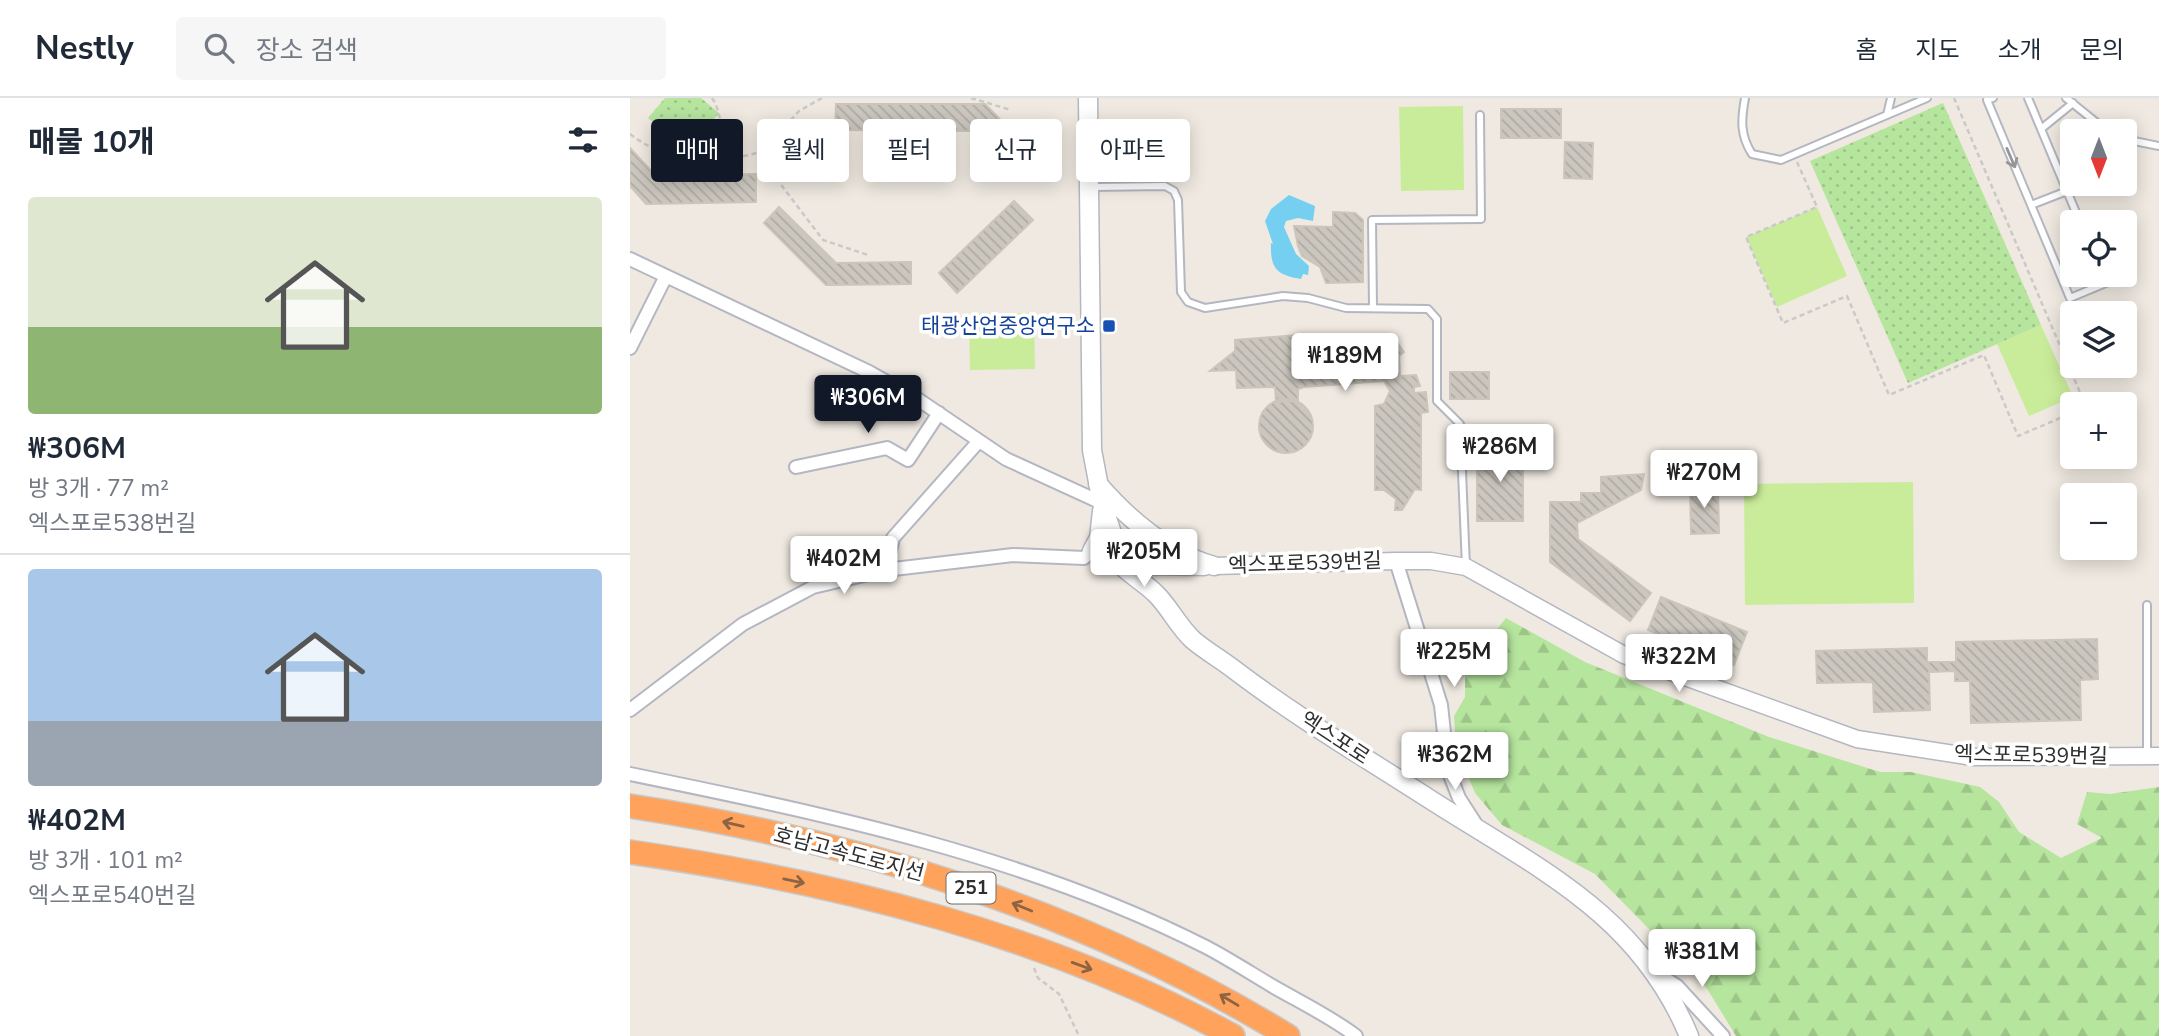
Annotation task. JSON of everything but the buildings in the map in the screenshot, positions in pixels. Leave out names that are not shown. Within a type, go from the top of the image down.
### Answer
[{"type":"highway","name":"호남고속도로지선","points":[[630,806],[702,817],[824,845],[981,890],[1221,995],[1288,1036]]},
{"type":"highway","name":"호남고속도로지선","points":[[630,852],[704,863],[815,886],[970,926],[1091,969],[1233,1036]]},
{"type":"main road","points":[[1088,98],[1089,401],[1092,450],[1101,503],[1113,542],[1125,568]]},
{"type":"main road","points":[[1098,484],[1157,539],[1191,559],[1214,566]]},
{"type":"main road","points":[[1101,503],[1124,509]]},
{"type":"main road","points":[[1088,554],[1099,538],[1101,503]]},
{"type":"main road","points":[[1088,554],[1113,542],[1125,527],[1141,525]]},
{"type":"main road","points":[[1149,566],[1158,553],[1157,539]]},
{"type":"main road","points":[[1088,554],[1125,568],[1157,592]]},
{"type":"main road","points":[[1149,566],[1157,592]]},
{"type":"main road","points":[[1125,568],[1214,566]]},
{"type":"main road","points":[[1157,592],[1169,572],[1179,567]]},
{"type":"main road","name":"엑스포로","points":[[1157,592],[1174,620],[1195,641],[1273,698],[1479,829],[1599,910],[1655,972],[1676,1006],[1689,1036]]},
{"type":"street","points":[[630,259],[665,278],[869,372],[940,413],[1006,459],[1101,503]]},
{"type":"street","points":[[630,348],[665,278]]},
{"type":"street","points":[[796,467],[887,448],[908,460],[940,413]]},
{"type":"street","points":[[885,570],[893,538],[979,441]]},
{"type":"street","points":[[630,710],[743,624],[813,587],[885,570],[1013,555],[1088,554]]},
{"type":"street","name":"엑스포로539번길","points":[[1396,561],[1441,705],[1448,770],[1459,798],[1479,829]]},
{"type":"street","name":"엑스포로539번길","points":[[1214,566],[1431,561],[1466,567],[1624,655],[1857,738],[1973,757],[2153,756]]},
{"type":"street","points":[[630,774],[754,799],[910,838],[1015,869],[1120,908],[1206,947],[1356,1036]]},
{"type":"street","name":"엑스포로","points":[[1655,972],[1677,986],[1723,1036]]},
{"type":"lane","points":[[1745,98],[1741,123],[1745,142],[1752,155],[1780,160],[1927,98]]},
{"type":"lane","points":[[1887,115],[1891,98]]},
{"type":"lane","points":[[1993,98],[1987,100],[2060,274]]},
{"type":"lane","points":[[2028,98],[2060,174]]},
{"type":"lane","points":[[2041,129],[2070,100],[2093,119]]},
{"type":"lane","points":[[1373,307],[1372,220],[1481,219],[1480,114]]},
{"type":"lane","points":[[2137,142],[2159,146]]},
{"type":"lane","points":[[1088,187],[1165,186],[1174,191],[1178,200],[1181,292],[1188,302],[1205,308],[1220,308],[1283,296],[1308,298],[1346,308],[1428,309],[1437,319],[1437,401],[1460,424],[1466,567]]},
{"type":"lane","points":[[2031,205],[2060,194]]},
{"type":"lane","points":[[2065,287],[2070,298],[2096,287]]},
{"type":"lane","points":[[2147,605],[2153,756]]},
{"type":"path","points":[[712,98],[719,108],[720,119]]},
{"type":"path","points":[[792,119],[799,111],[821,98]]},
{"type":"path","points":[[971,98],[1011,110]]},
{"type":"path","points":[[1954,98],[2080,392]]},
{"type":"path","points":[[630,134],[651,146]]},
{"type":"path","points":[[1794,155],[1817,207],[1746,237],[1783,323],[1847,296],[1889,395],[1984,355],[2018,436],[2060,418]]},
{"type":"path","points":[[779,182],[823,240],[868,256]]},
{"type":"path","points":[[1030,958],[1038,978],[1059,994],[1079,1036]]},
{"type":"green space","points":[[665,98],[701,98],[719,113],[714,119],[651,120],[648,118]]},
{"type":"green space","points":[[1943,103],[2041,325],[1908,383],[1810,161]]},
{"type":"green space","points":[[1463,106],[1464,190],[1401,191],[1399,107]]},
{"type":"green space","points":[[1817,207],[1847,276],[1777,307],[1746,237]]},
{"type":"green space","points":[[1034,313],[1035,369],[970,370],[969,314]]},
{"type":"green space","points":[[2041,325],[2060,368],[2060,378],[2065,378],[2071,392],[2060,392],[2060,403],[2029,416],[1997,344]]},
{"type":"green space","points":[[1913,482],[1914,603],[1745,605],[1744,484]]},
{"type":"green space","points":[[1506,618],[1585,662],[1769,737],[1880,772],[1911,772],[1980,787],[1999,802],[2019,832],[2061,858],[2102,838],[2077,824],[2087,792],[2110,794],[2159,787],[2159,1036],[1736,1036],[1706,987],[1595,874],[1502,825],[1475,793],[1456,747],[1454,716],[1465,697],[1465,670]]},
{"type":"water","points":[[1289,195],[1315,206],[1313,221],[1298,218],[1286,221],[1284,227],[1296,254],[1309,266],[1308,275],[1303,274],[1301,279],[1281,273],[1274,265],[1271,252],[1271,243],[1273,244],[1265,221],[1271,209]]},
{"type":"place","name":"태광산업중앙연구소","points":[[1109,326]]}]
